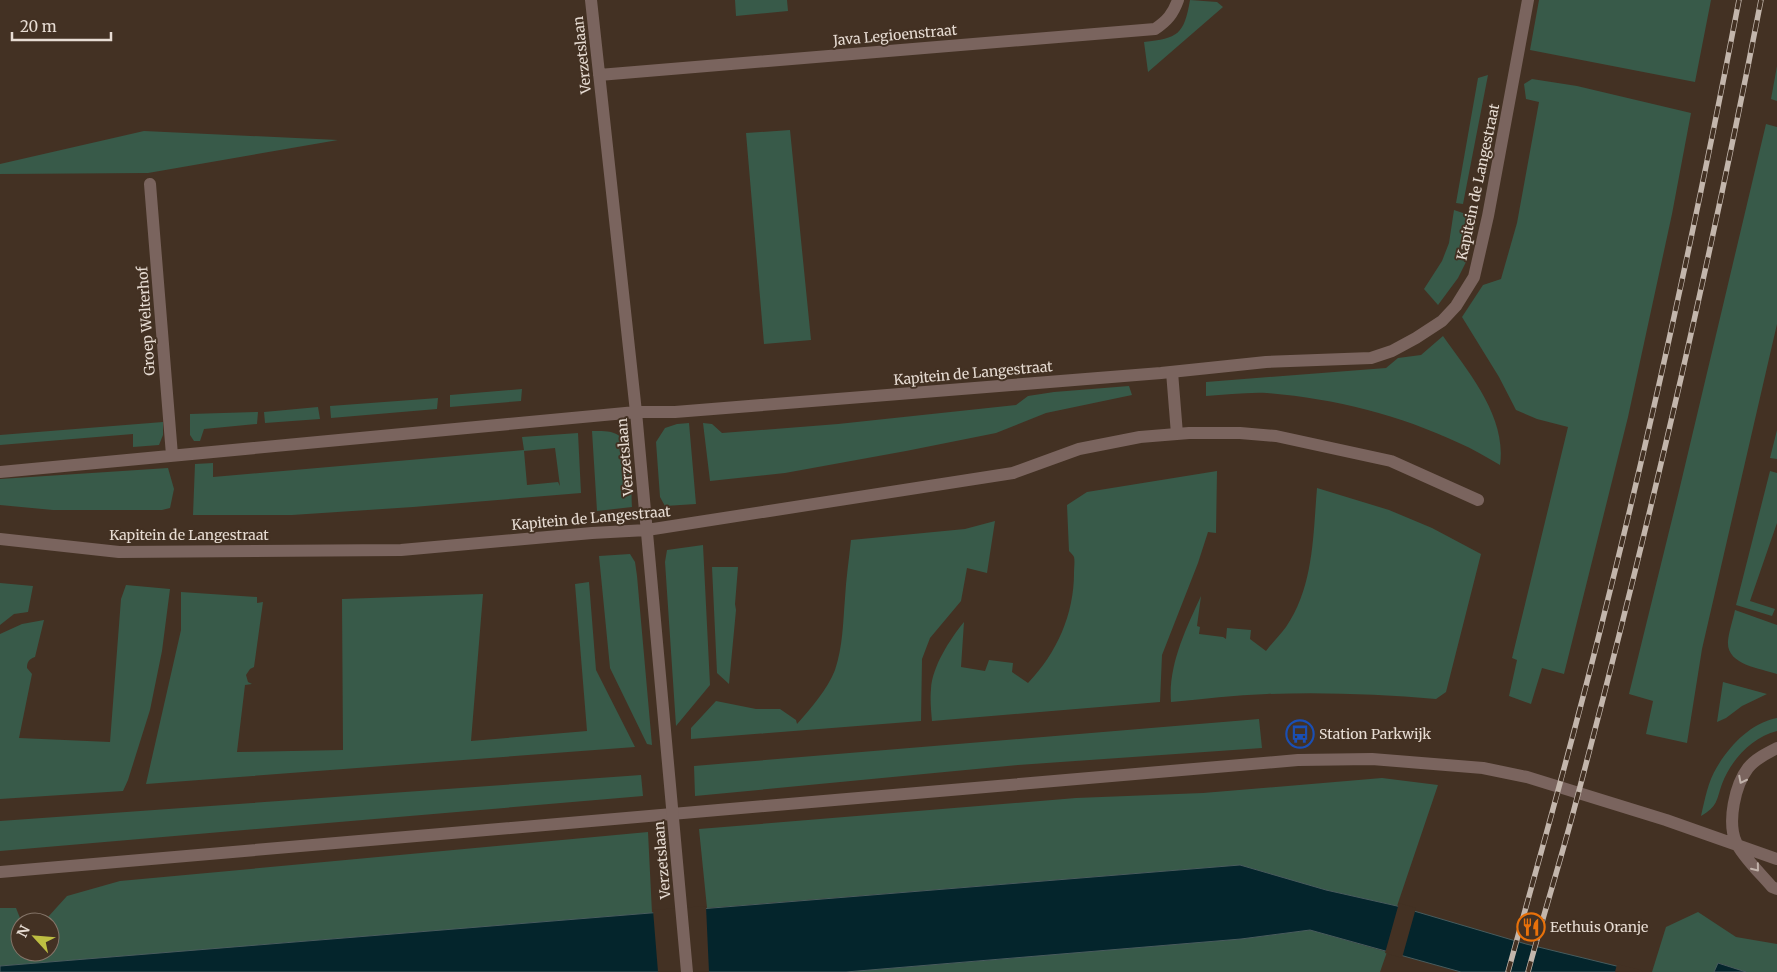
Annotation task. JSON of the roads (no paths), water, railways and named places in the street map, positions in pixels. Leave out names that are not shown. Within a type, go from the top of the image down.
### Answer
[{"type":"street","name":"Verzetslaan","points":[[591,0],[636,412],[687,972]]},
{"type":"street","name":"Java Legioenstraat","points":[[599,75],[1155,29],[1174,12],[1178,0]]},
{"type":"street","name":"Kapitein de Langestraat","points":[[0,472],[636,412],[690,411],[1172,372],[1266,362],[1371,358],[1392,351],[1416,338],[1442,320],[1456,306],[1474,277],[1483,242],[1528,0]]},
{"type":"street","name":"Groep Welterhof","points":[[150,184],[172,455]]},
{"type":"street","points":[[1172,372],[1177,434]]},
{"type":"street","name":"Kapitein de Langestraat","points":[[0,539],[119,552],[384,550],[592,532],[647,530],[1013,474],[1079,449],[1140,437],[1177,434],[1240,433],[1276,436],[1332,448],[1391,461],[1478,500]]},
{"type":"street","points":[[1777,748],[1748,767],[1738,787],[1731,830],[1737,844],[1772,887],[1777,889]]},
{"type":"street","points":[[0,872],[1298,760],[1372,759],[1483,768],[1527,778],[1666,820],[1777,859]]},
{"type":"water","points":[[1240,865],[1326,890],[1397,906],[1526,944],[1641,972],[1461,972],[1310,930],[1241,939],[846,972],[0,972],[0,966]]},
{"type":"water","points":[[1718,963],[1746,972],[1714,972]]},
{"type":"railway","points":[[1508,972],[1580,711],[1640,468],[1692,235],[1739,0]]},
{"type":"railway","points":[[1528,972],[1599,716],[1674,410],[1741,103],[1761,0]]},
{"type":"place","name":"Station Parkwijk","points":[[1300,734]]},
{"type":"place","name":"Eethuis Oranje","points":[[1531,927]]}]
